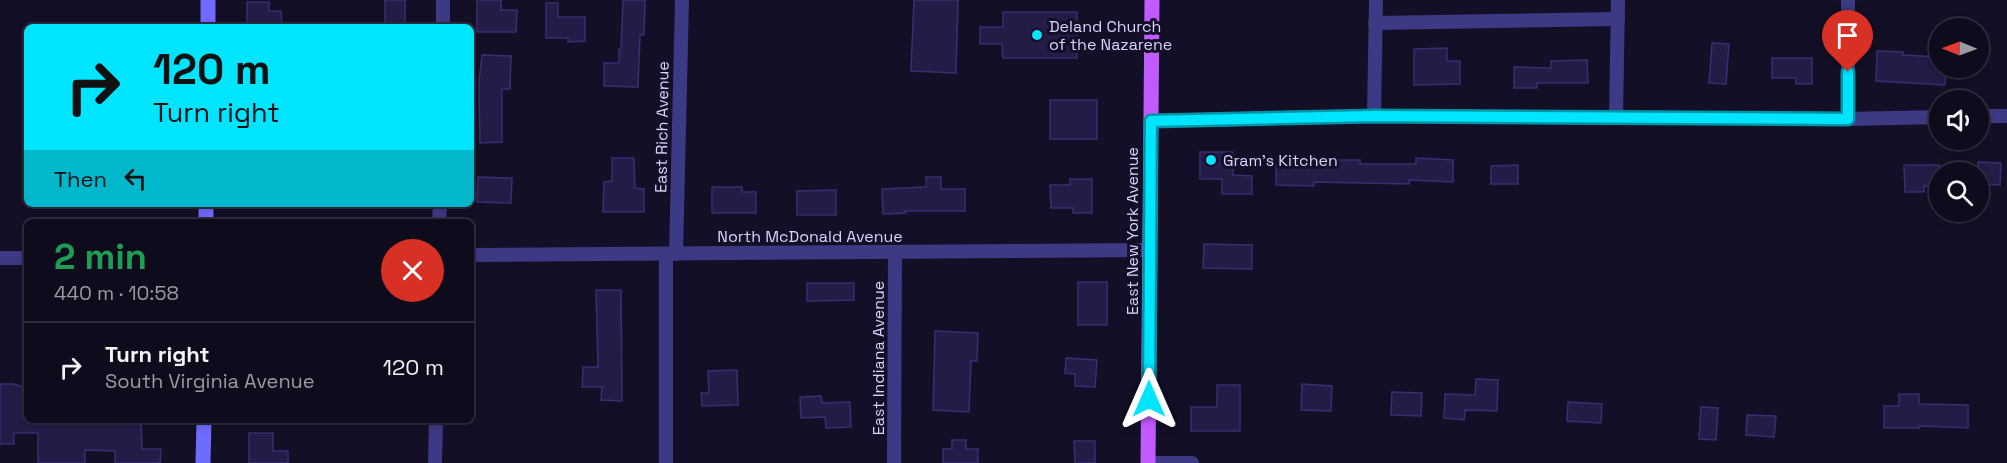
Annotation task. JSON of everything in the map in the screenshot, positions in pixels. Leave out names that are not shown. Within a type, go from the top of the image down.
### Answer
[{"type":"main road","name":"East New York Avenue","points":[[1148,463],[1152,0]]},
{"type":"street","points":[[208,0],[208,24]]},
{"type":"street","points":[[443,0],[443,24]]},
{"type":"street","name":"East Rich Avenue","points":[[666,463],[681,0]]},
{"type":"street","points":[[1374,116],[1376,0]]},
{"type":"street","points":[[1616,117],[1618,0]]},
{"type":"street","points":[[1848,0],[1848,119]]},
{"type":"street","points":[[1375,23],[1618,19]]},
{"type":"street","points":[[1151,121],[1374,116],[1848,119],[1929,117]]},
{"type":"street","points":[[1989,116],[2007,116]]},
{"type":"street","name":"North McDonald Avenue","points":[[474,255],[1150,250]]},
{"type":"street","name":"East Indiana Avenue","points":[[894,463],[895,253]]},
{"type":"street","points":[[0,258],[24,258]]},
{"type":"street","points":[[203,463],[204,423]]},
{"type":"street","points":[[435,463],[436,423]]},
{"type":"street","points":[[1148,463],[1192,463]]},
{"type":"building","points":[[385,0],[405,0],[405,24],[385,24]]},
{"type":"building","points":[[477,0],[501,0],[501,10],[517,10],[516,32],[477,32]]},
{"type":"building","points":[[623,0],[645,0],[644,35],[640,35],[638,87],[604,86],[604,63],[619,63]]},
{"type":"building","points":[[914,0],[958,0],[956,73],[911,71]]},
{"type":"building","points":[[247,2],[269,2],[269,11],[281,11],[282,24],[247,24]]},
{"type":"building","points":[[546,3],[558,3],[558,17],[585,17],[585,41],[568,42],[568,38],[546,38]]},
{"type":"building","points":[[1003,12],[1077,12],[1077,58],[1003,58],[1002,44],[980,44],[980,27],[1003,27]]},
{"type":"building","points":[[1712,43],[1729,44],[1726,84],[1709,83]]},
{"type":"building","points":[[1447,48],[1447,61],[1460,61],[1460,84],[1414,85],[1414,49]]},
{"type":"building","points":[[1877,51],[1929,56],[1929,78],[1945,78],[1945,85],[1876,81]]},
{"type":"building","points":[[482,55],[511,56],[510,89],[502,89],[502,142],[480,143],[479,82]]},
{"type":"building","points":[[1772,58],[1812,58],[1812,84],[1796,84],[1796,78],[1772,78]]},
{"type":"building","points":[[1587,60],[1588,83],[1537,83],[1537,88],[1514,88],[1514,67],[1551,68],[1551,61]]},
{"type":"building","points":[[1050,100],[1097,100],[1097,139],[1050,139]]},
{"type":"building","points":[[1200,152],[1233,152],[1233,175],[1252,176],[1252,194],[1222,194],[1222,179],[1200,179]]},
{"type":"building","points":[[612,158],[634,158],[635,188],[644,189],[644,212],[603,212],[604,182],[612,181]]},
{"type":"building","points":[[1416,158],[1453,160],[1453,182],[1409,180],[1409,184],[1314,182],[1314,186],[1276,185],[1276,164],[1323,165],[1323,160],[1360,160],[1360,164],[1416,164]]},
{"type":"building","points":[[1989,162],[2001,163],[2000,185],[1989,184]]},
{"type":"building","points":[[1518,165],[1518,184],[1491,184],[1491,166]]},
{"type":"building","points":[[1904,165],[1929,165],[1929,186],[1924,186],[1924,192],[1905,192]]},
{"type":"building","points":[[478,177],[512,178],[511,203],[477,202]]},
{"type":"building","points":[[926,177],[941,177],[941,189],[965,189],[965,211],[905,211],[906,213],[883,214],[882,189],[926,187]]},
{"type":"building","points":[[1070,179],[1092,179],[1092,213],[1073,213],[1073,208],[1051,208],[1050,185],[1070,185]]},
{"type":"building","points":[[712,187],[742,187],[742,192],[756,192],[756,213],[712,213]]},
{"type":"building","points":[[836,190],[836,215],[797,215],[797,191]]},
{"type":"building","points":[[1204,244],[1252,245],[1252,269],[1203,268]]},
{"type":"building","points":[[1078,282],[1107,282],[1107,325],[1078,325]]},
{"type":"building","points":[[807,283],[854,283],[854,300],[807,301]]},
{"type":"building","points":[[596,290],[621,290],[622,401],[601,400],[602,387],[582,387],[583,367],[598,367]]},
{"type":"building","points":[[935,331],[978,333],[977,361],[971,361],[969,412],[933,410]]},
{"type":"building","points":[[1066,358],[1097,360],[1095,387],[1075,386],[1075,374],[1065,373]]},
{"type":"building","points":[[737,370],[738,405],[702,406],[701,393],[709,393],[708,371]]},
{"type":"building","points":[[1476,379],[1498,380],[1497,411],[1465,410],[1464,420],[1444,418],[1445,394],[1475,395]]},
{"type":"building","points":[[0,384],[14,384],[24,387],[24,423],[141,423],[142,449],[161,449],[160,463],[115,463],[115,451],[85,450],[85,463],[38,463],[38,433],[14,433],[14,444],[0,444]]},
{"type":"building","points":[[1302,384],[1332,386],[1331,411],[1301,410]]},
{"type":"building","points":[[1217,385],[1240,385],[1240,431],[1191,431],[1191,407],[1217,407]]},
{"type":"building","points":[[1392,392],[1422,393],[1421,416],[1391,415]]},
{"type":"building","points":[[1899,394],[1919,394],[1919,404],[1968,405],[1968,428],[1919,426],[1919,428],[1884,428],[1884,406],[1899,406]]},
{"type":"building","points":[[821,396],[822,403],[850,402],[851,427],[826,428],[825,417],[801,418],[800,397]]},
{"type":"building","points":[[1568,402],[1602,404],[1601,423],[1567,421]]},
{"type":"building","points":[[1701,407],[1718,408],[1716,440],[1699,439]]},
{"type":"building","points":[[1747,415],[1776,416],[1774,437],[1746,435]]},
{"type":"building","points":[[249,433],[273,433],[273,451],[288,451],[288,463],[249,463]]},
{"type":"building","points":[[952,440],[966,440],[966,449],[978,449],[978,463],[943,463],[943,449],[952,449]]},
{"type":"building","points":[[1074,441],[1095,441],[1095,463],[1075,463]]},
{"type":"place","name":"Deland Church of the Nazarene","points":[[1037,35]]},
{"type":"place","name":"Gram's Kitchen","points":[[1211,160]]},
{"type":"route","points":[[1149,399],[1151,121],[1374,116],[1848,119],[1848,72]]}]
